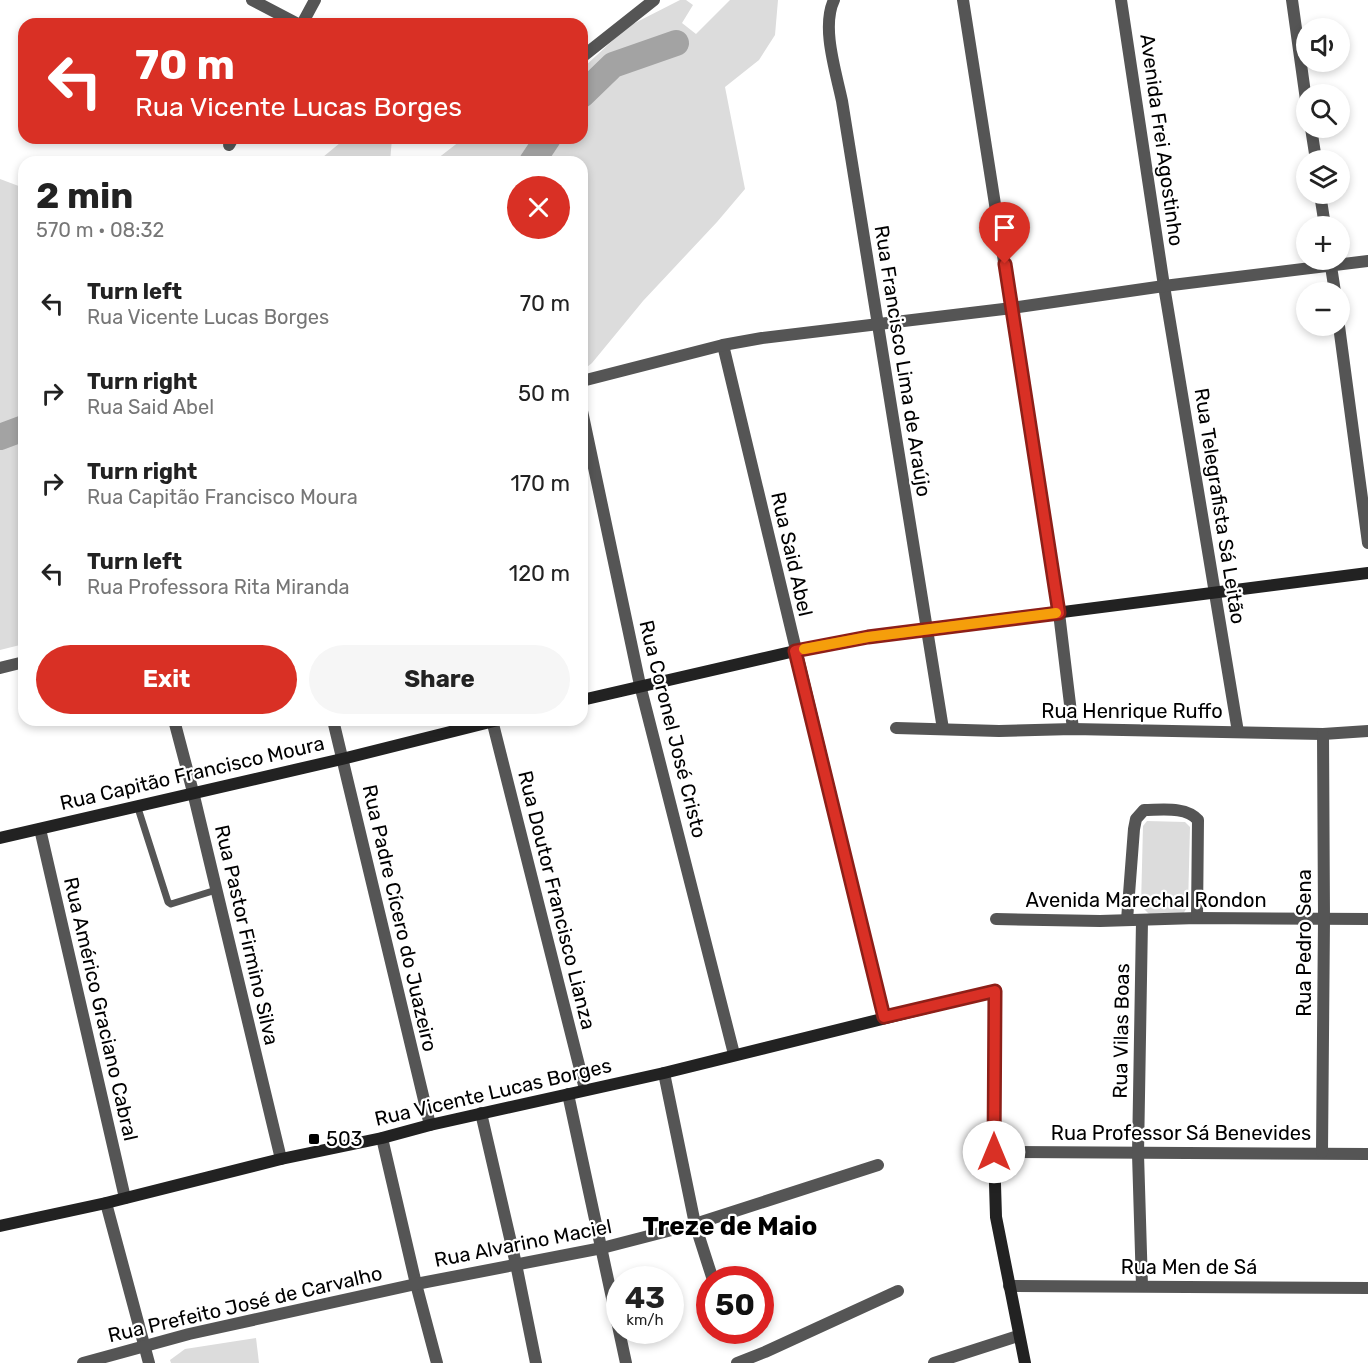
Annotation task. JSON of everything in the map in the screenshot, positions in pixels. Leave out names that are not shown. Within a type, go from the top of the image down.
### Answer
[{"type":"main road","points":[[588,698],[640,685],[868,637],[1368,573]]},
{"type":"main road","name":"Rua Capitão Francisco Moura","points":[[0,838],[342,759],[471,726]]},
{"type":"main road","name":"Rua Vicente Lucas Borges","points":[[0,1226],[106,1203],[281,1159],[664,1073],[995,991],[994,1152]]},
{"type":"main road","points":[[994,1152],[996,1216],[1024,1363]]},
{"type":"street","points":[[252,0],[288,18]]},
{"type":"street","points":[[304,18],[315,0]]},
{"type":"street","points":[[588,52],[654,0]]},
{"type":"street","name":"Rua Francisco Lima de Araújo","points":[[834,0],[829,18],[831,46],[842,101],[943,729]]},
{"type":"street","points":[[963,0],[1059,613],[1073,729]]},
{"type":"street","name":"Avenida Frei Agostinho","points":[[1121,0],[1164,286]]},
{"type":"street","points":[[1292,0],[1304,84]]},
{"type":"street","points":[[1350,262],[1368,261]]},
{"type":"street","points":[[588,379],[723,345],[762,338],[1012,308],[1296,268]]},
{"type":"street","name":"Rua Telegrafista Sá Leitão","points":[[1164,286],[1238,732]]},
{"type":"street","points":[[1340,336],[1368,543]]},
{"type":"street","name":"Rua Said Abel","points":[[723,345],[884,1017]]},
{"type":"street","name":"Rua Coronel José Cristo","points":[[588,439],[640,685],[735,1054]]},
{"type":"street","points":[[0,668],[18,664]]},
{"type":"street","name":"Rua Pastor Firmino Silva","points":[[176,726],[281,1159]]},
{"type":"street","name":"Rua Padre Cícero do Juazeiro","points":[[334,726],[430,1125]]},
{"type":"street","name":"Rua Doutor Francisco Lianza","points":[[495,726],[585,1089]]},
{"type":"street","name":"Rua Henrique Ruffo","points":[[896,728],[1323,734],[1368,730]]},
{"type":"street","name":"Rua Pedro Sena","points":[[1322,1152],[1323,734]]},
{"type":"street","points":[[1127,920],[1134,829],[1136,819],[1144,810],[1186,811],[1198,820],[1197,918]]},
{"type":"street","name":"Rua Américo Graciano Cabral","points":[[40,829],[125,1198]]},
{"type":"street","name":"Avenida Marechal Rondon","points":[[996,919],[1368,920]]},
{"type":"street","name":"Rua Vilas Boas","points":[[1142,921],[1138,1154],[1142,1286]]},
{"type":"street","points":[[664,1073],[695,1224],[708,1266]]},
{"type":"street","points":[[568,1094],[626,1363]]},
{"type":"street","points":[[481,1113],[536,1363]]},
{"type":"street","points":[[382,1138],[437,1363]]},
{"type":"street","name":"Rua Professor Sá Benevides","points":[[994,1152],[1368,1154]]},
{"type":"street","name":"Rua Alvarino Maciel","points":[[416,1284],[602,1248],[695,1224],[878,1165]]},
{"type":"street","points":[[106,1203],[149,1363]]},
{"type":"street","name":"Rua Prefeito José de Carvalho","points":[[83,1363],[189,1334],[416,1284]]},
{"type":"street","name":"Rua Men de Sá","points":[[1009,1286],[1368,1288]]},
{"type":"street","points":[[737,1363],[768,1358],[898,1292]]},
{"type":"street","points":[[934,1363],[1018,1336]]},
{"type":"lane","points":[[137,806],[168,902],[171,904],[216,890]]},
{"type":"shaded area","points":[[680,0],[686,0],[693,5],[682,23],[696,34],[730,0],[778,0],[775,35],[759,60],[725,87],[745,189],[643,301],[588,366],[588,156],[441,156],[456,144],[588,144],[588,63],[627,27]]},
{"type":"shaded area","points":[[339,144],[392,144],[390,156],[324,156]]},
{"type":"shaded area","points":[[0,179],[18,186],[18,646],[0,650]]},
{"type":"shaded area","points":[[1147,821],[1185,822],[1190,827],[1188,906],[1183,914],[1149,914],[1141,906],[1143,826]]},
{"type":"shaded area","points":[[256,1338],[259,1363],[171,1363],[170,1360],[185,1349]]},
{"type":"waterway","points":[[588,89],[613,65],[676,43]]},
{"type":"waterway","points":[[536,156],[544,144]]},
{"type":"waterway","points":[[0,437],[18,430]]},
{"type":"slow traffic","points":[[804,649],[868,637],[1056,613]]},
{"type":"place","name":"503","points":[[314,1139]]},
{"type":"district","name":"Treze de Maio","points":[[730,1226]]},
{"type":"route","points":[[994,1152],[995,991],[884,1017],[795,651],[868,637],[1059,613],[1005,264]]}]
